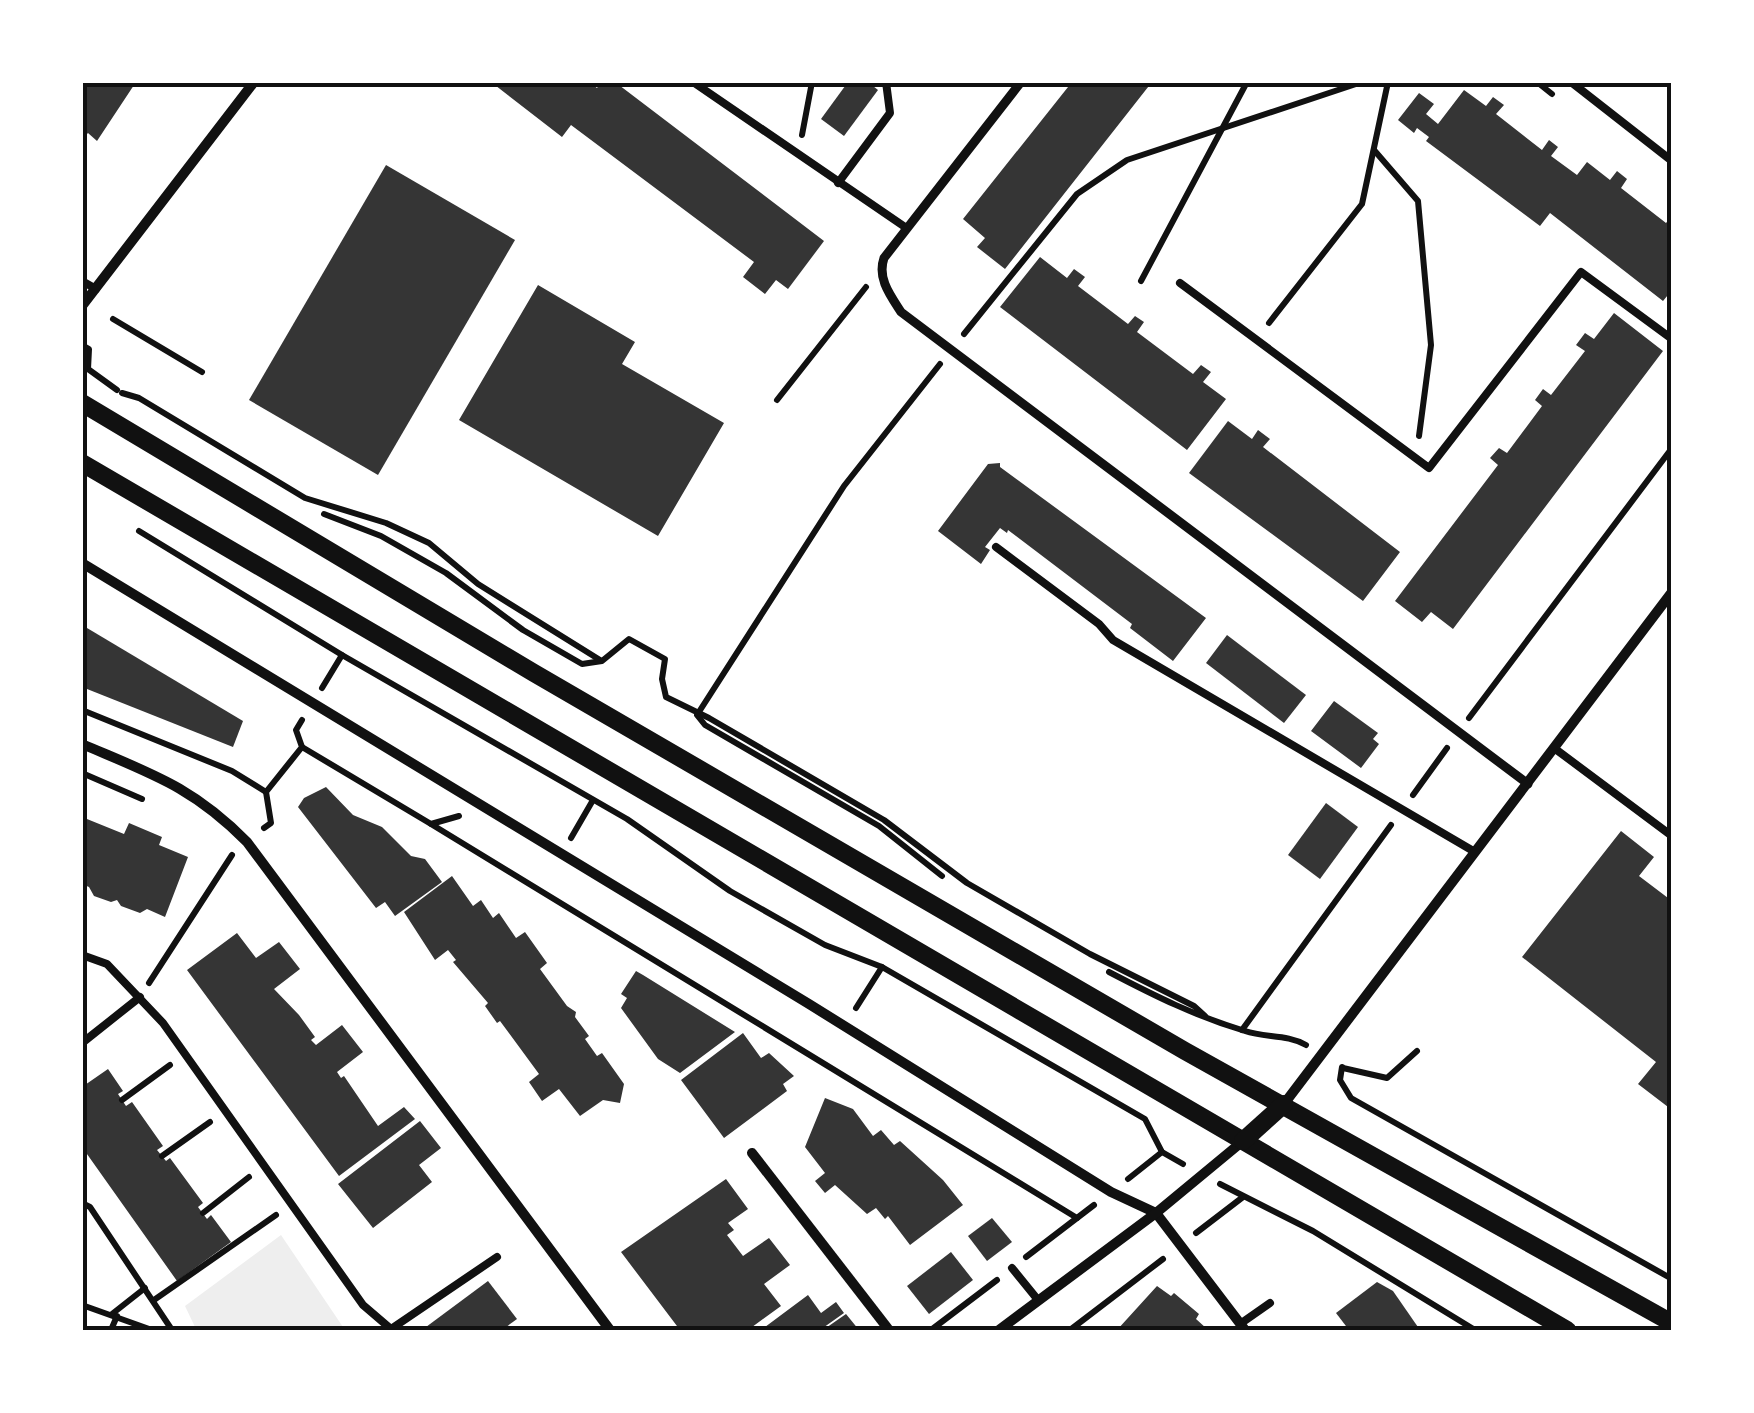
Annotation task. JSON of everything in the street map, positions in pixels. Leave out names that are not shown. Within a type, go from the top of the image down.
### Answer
[{"type":"street","points":[[82,306],[254,82]]},
{"type":"street","points":[[1021,82],[884,258],[880,268],[887,291],[901,312],[1528,784]]},
{"type":"street","points":[[82,403],[517,663],[1185,1050],[1672,1323]]},
{"type":"street","points":[[82,463],[1567,1330]]},
{"type":"street","points":[[82,563],[1111,1192],[1156,1214],[1242,1327]]},
{"type":"street","points":[[999,1330],[1156,1214],[1284,1104],[1672,592]]},
{"type":"street","points":[[82,744],[181,786],[216,810],[247,842],[610,1330]]},
{"type":"street","points":[[752,1153],[889,1330]]},
{"type":"street","points":[[1608,1287],[1672,1309]]},
{"type":"lane","points":[[693,82],[905,227]]},
{"type":"lane","points":[[838,183],[890,112],[886,82]]},
{"type":"lane","points":[[1570,82],[1672,161]]},
{"type":"lane","points":[[1180,283],[1429,468],[1580,272],[1672,339]]},
{"type":"lane","points":[[82,281],[96,289]]},
{"type":"lane","points":[[996,547],[1099,624],[1113,640],[1474,852]]},
{"type":"lane","points":[[1554,748],[1672,836]]},
{"type":"lane","points":[[82,954],[108,964],[140,997],[185,1054],[363,1305],[391,1329],[497,1256]]},
{"type":"lane","points":[[82,1044],[140,997]]},
{"type":"lane","points":[[1012,1268],[1038,1300]]},
{"type":"lane","points":[[1242,1327],[1270,1302]]},
{"type":"path","points":[[798,155],[812,82]]},
{"type":"path","points":[[1140,281],[1248,82]]},
{"type":"path","points":[[697,715],[844,486],[1077,194],[1127,160],[1362,82]]},
{"type":"path","points":[[1256,340],[1362,204],[1388,82]]},
{"type":"path","points":[[1374,150],[1418,201],[1431,345],[1416,458]]},
{"type":"path","points":[[777,400],[880,268]]},
{"type":"path","points":[[113,319],[202,372]]},
{"type":"path","points":[[82,345],[88,349],[88,369],[122,393],[134,407]]},
{"type":"path","points":[[122,393],[138,398],[305,498],[386,523],[429,543],[478,584],[588,656],[602,661]]},
{"type":"path","points":[[168,427],[302,506],[382,536],[446,573],[522,630],[582,664],[602,661],[629,639],[664,659],[662,679],[666,698],[709,718],[884,820],[966,883],[1090,954],[1194,1006],[1206,1017],[1250,1033],[1296,1039],[1343,1068],[1387,1078],[1417,1051]]},
{"type":"path","points":[[131,526],[342,655],[626,819],[730,891],[825,946],[882,968],[1145,1119],[1162,1152],[1077,1218],[302,747],[296,730],[342,655]]},
{"type":"path","points":[[82,710],[232,771],[266,792]]},
{"type":"path","points":[[247,842],[271,822],[266,792],[302,747]]},
{"type":"path","points":[[82,773],[151,802]]},
{"type":"path","points":[[561,854],[593,800]]},
{"type":"path","points":[[431,824],[486,808]]},
{"type":"path","points":[[140,997],[232,855],[222,844]]},
{"type":"path","points":[[844,1026],[882,968]]},
{"type":"path","points":[[122,1100],[185,1054]]},
{"type":"path","points":[[1343,1068],[1340,1080],[1351,1098],[1672,1279]]},
{"type":"path","points":[[162,1156],[225,1111]]},
{"type":"path","points":[[203,1213],[264,1166]]},
{"type":"path","points":[[1070,1330],[1243,1197],[1314,1231],[1476,1330]]},
{"type":"path","points":[[82,1202],[90,1207],[172,1330]]},
{"type":"path","points":[[154,1300],[292,1204]]},
{"type":"path","points":[[112,1330],[115,1315],[144,1288]]},
{"type":"path","points":[[82,1306],[152,1330]]},
{"type":"shaded area","points":[[281,1235],[345,1330],[195,1327],[185,1306]]},
{"type":"building","points":[[82,82],[136,82],[97,141],[88,133],[82,139]]},
{"type":"building","points":[[491,82],[589,82],[597,88],[601,82],[615,82],[824,241],[788,289],[776,280],[765,294],[743,277],[754,262],[571,125],[562,137]]},
{"type":"building","points":[[848,82],[868,82],[878,90],[844,136],[821,119]]},
{"type":"building","points":[[1072,82],[1152,82],[1005,269],[977,247],[985,238],[963,219]]},
{"type":"building","points":[[1464,90],[1486,106],[1493,97],[1504,105],[1496,114],[1542,150],[1549,140],[1558,147],[1551,156],[1577,175],[1587,162],[1610,180],[1617,171],[1627,179],[1621,188],[1666,223],[1672,216],[1672,290],[1663,301],[1550,213],[1540,226],[1426,141],[1429,137],[1417,128],[1414,133],[1398,120],[1419,93],[1434,104],[1426,114],[1438,124]]},
{"type":"building","points":[[386,165],[515,240],[378,475],[249,400]]},
{"type":"building","points":[[1040,257],[1067,278],[1074,269],[1085,277],[1078,286],[1128,324],[1135,316],[1144,322],[1137,332],[1193,374],[1201,365],[1211,372],[1203,382],[1226,399],[1187,450],[1000,307]]},
{"type":"building","points":[[538,285],[635,342],[622,364],[724,423],[658,536],[459,420]]},
{"type":"building","points":[[1614,313],[1663,351],[1453,629],[1431,612],[1422,622],[1395,601],[1498,465],[1490,458],[1499,448],[1507,453],[1542,406],[1535,400],[1543,389],[1551,395],[1585,351],[1576,345],[1585,333],[1594,339]]},
{"type":"building","points":[[1228,421],[1252,439],[1258,430],[1270,439],[1263,447],[1400,552],[1363,601],[1189,473]]},
{"type":"building","points":[[1000,463],[1000,467],[1206,618],[1173,661],[1130,628],[1132,624],[1008,530],[1007,533],[1000,528],[985,547],[990,550],[981,564],[938,531],[988,464]]},
{"type":"building","points":[[82,625],[243,721],[233,747],[82,687]]},
{"type":"building","points":[[1227,635],[1306,695],[1284,723],[1206,663]]},
{"type":"building","points":[[1334,701],[1378,733],[1373,739],[1379,744],[1361,768],[1311,731]]},
{"type":"building","points":[[326,787],[353,815],[382,827],[411,856],[425,859],[442,882],[395,916],[385,902],[376,908],[298,807],[304,798]]},
{"type":"building","points":[[1326,803],[1358,827],[1320,879],[1288,855]]},
{"type":"building","points":[[82,817],[124,834],[129,823],[162,837],[159,845],[188,857],[165,917],[147,909],[140,913],[121,906],[117,900],[94,896],[82,884]]},
{"type":"building","points":[[1621,831],[1654,857],[1639,876],[1672,901],[1672,1110],[1638,1084],[1656,1062],[1522,957]]},
{"type":"building","points":[[452,876],[473,906],[481,900],[493,918],[499,913],[516,938],[525,932],[547,963],[540,969],[567,1006],[576,1012],[575,1017],[589,1036],[585,1039],[597,1056],[602,1053],[624,1084],[620,1103],[603,1100],[580,1116],[559,1089],[542,1101],[529,1082],[539,1074],[500,1021],[497,1023],[485,1006],[488,1003],[453,962],[456,960],[448,950],[435,960],[404,912]]},
{"type":"building","points":[[237,933],[256,958],[279,942],[300,969],[274,989],[299,1015],[315,1037],[311,1040],[316,1045],[342,1025],[363,1052],[337,1072],[341,1078],[344,1076],[378,1126],[404,1107],[415,1119],[339,1176],[187,970]]},
{"type":"building","points":[[636,971],[735,1032],[680,1073],[658,1059],[621,1008],[627,998],[621,994]]},
{"type":"building","points":[[743,1033],[761,1058],[769,1053],[794,1076],[783,1084],[787,1091],[724,1138],[681,1080]]},
{"type":"building","points":[[108,1069],[123,1091],[118,1094],[126,1106],[132,1102],[163,1146],[157,1150],[166,1161],[170,1158],[203,1203],[198,1207],[207,1219],[211,1215],[231,1242],[177,1281],[82,1147],[82,1087]]},
{"type":"building","points":[[825,1098],[853,1109],[873,1136],[881,1130],[894,1145],[900,1141],[943,1180],[963,1205],[910,1245],[888,1216],[885,1219],[876,1208],[867,1214],[835,1185],[825,1193],[815,1181],[825,1173],[805,1147]]},
{"type":"building","points":[[420,1121],[441,1148],[419,1165],[432,1182],[373,1228],[338,1184]]},
{"type":"building","points":[[726,1179],[748,1209],[728,1223],[734,1230],[727,1235],[743,1256],[769,1238],[790,1265],[764,1284],[781,1306],[748,1330],[680,1330],[621,1252]]},
{"type":"building","points":[[992,1218],[1012,1242],[987,1261],[968,1236]]},
{"type":"building","points":[[951,1252],[973,1280],[929,1314],[907,1286]]},
{"type":"building","points":[[488,1281],[517,1319],[502,1330],[426,1327]]},
{"type":"building","points":[[1377,1282],[1393,1291],[1420,1330],[1349,1330],[1336,1313]]},
{"type":"building","points":[[1157,1286],[1171,1296],[1174,1293],[1199,1314],[1196,1319],[1206,1328],[1117,1330]]},
{"type":"building","points":[[808,1295],[821,1313],[836,1302],[844,1313],[820,1330],[761,1330]]},
{"type":"building","points":[[846,1314],[859,1330],[823,1330]]}]
